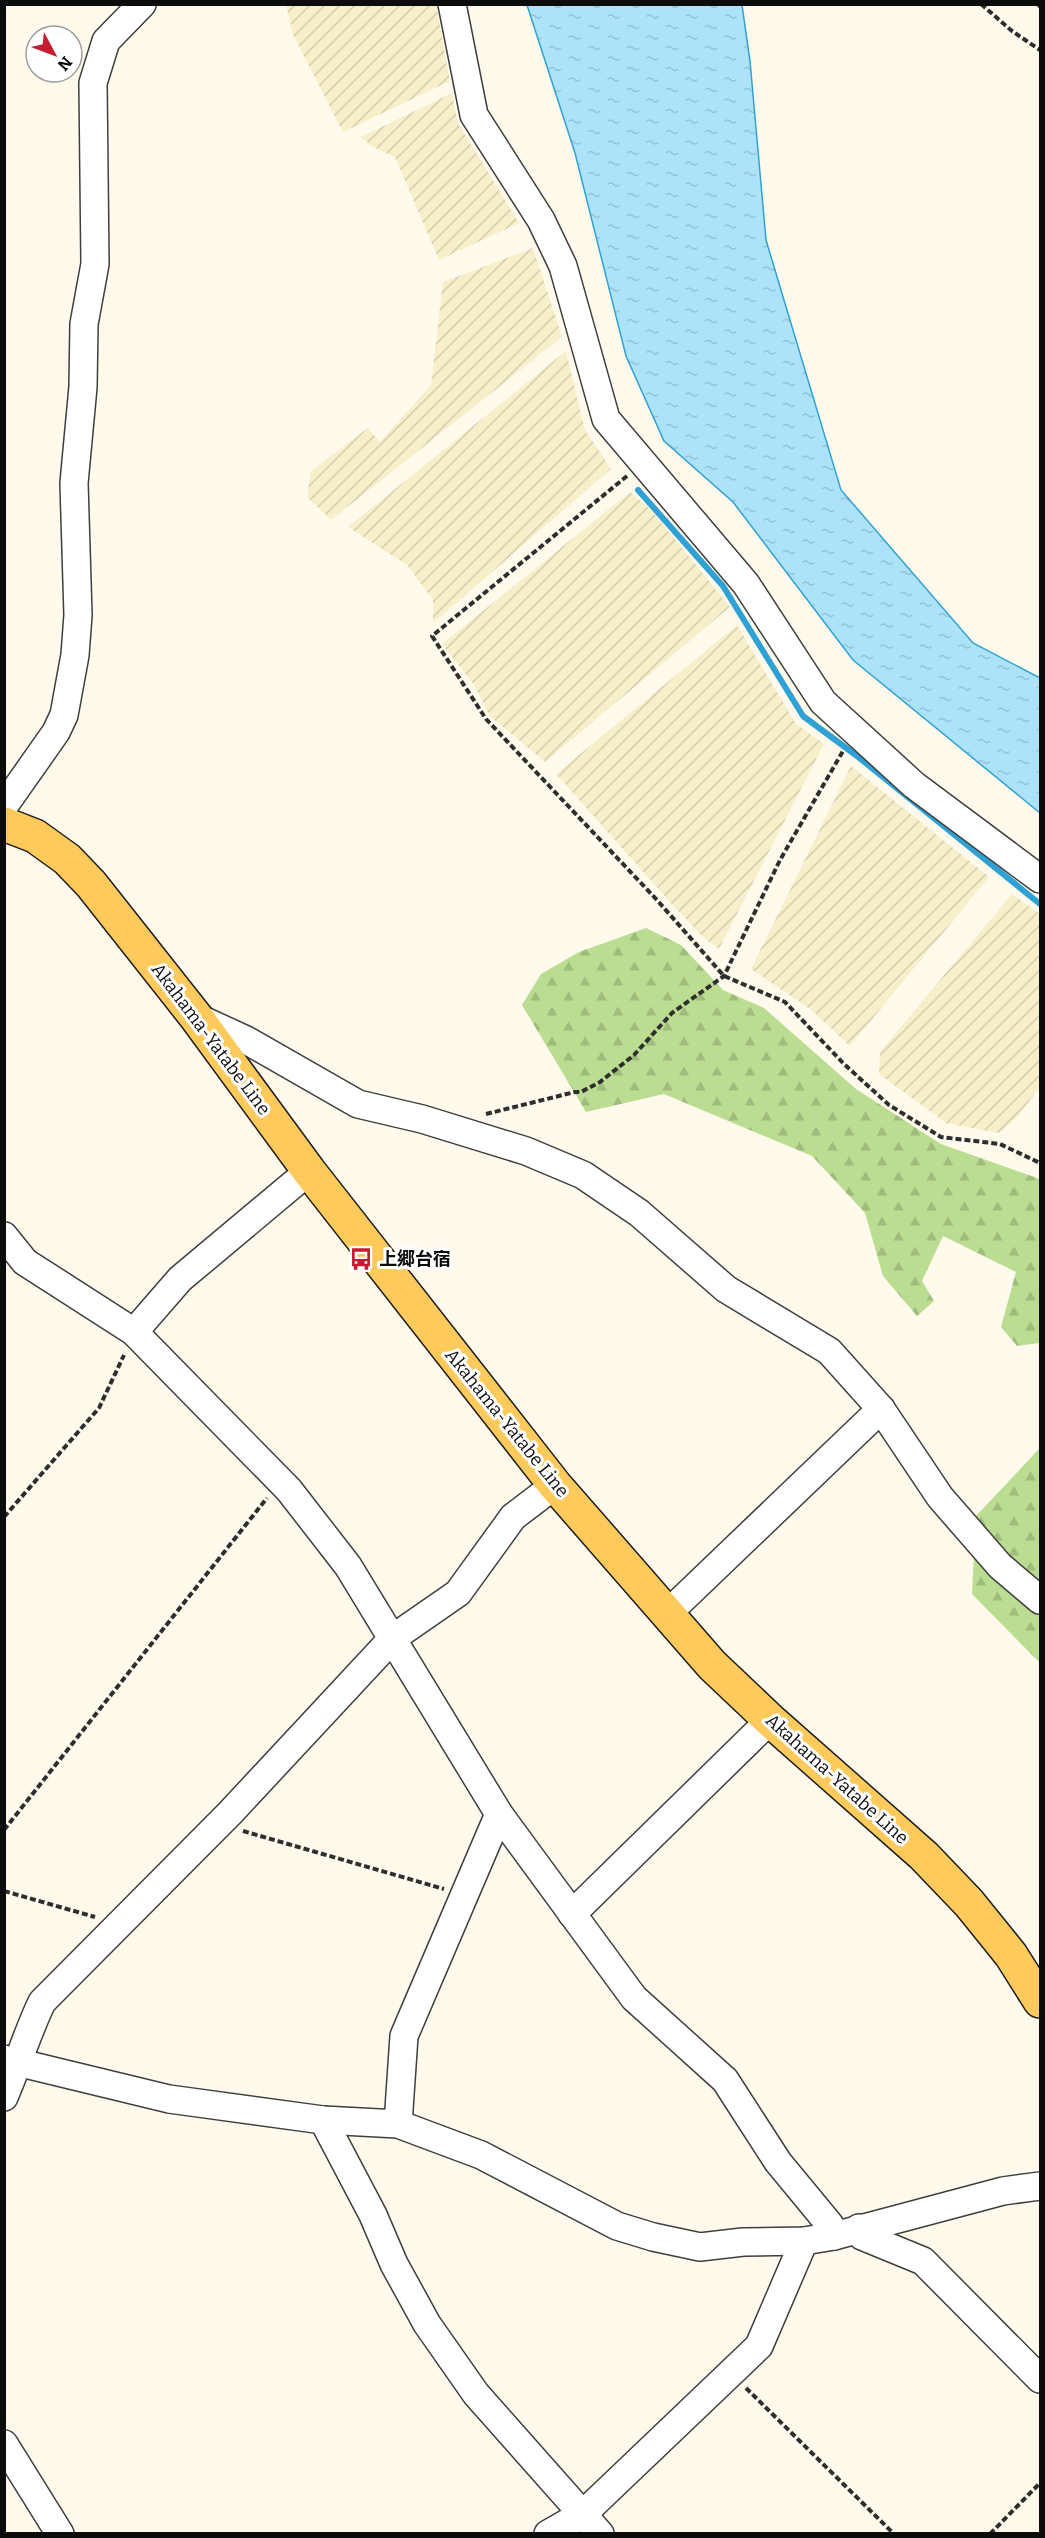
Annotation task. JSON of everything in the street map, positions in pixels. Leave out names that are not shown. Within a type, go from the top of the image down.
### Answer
[{"type":"main road","name":"Akahama-Yatabe Line","points":[[4,824],[35,836],[67,859],[91,884],[196,1017],[309,1171],[555,1485],[712,1665],[924,1856],[969,1903],[1011,1955],[1041,2001]]},
{"type":"street","points":[[4,806],[56,732],[64,715],[75,655],[78,615],[74,483],[83,387],[84,324],[95,264],[93,83],[106,41],[141,4]]},
{"type":"street","points":[[452,4],[474,115],[541,220],[563,266],[606,419],[746,584],[823,702],[914,785],[1041,879]]},
{"type":"street","points":[[196,1017],[246,1040],[358,1104],[422,1119],[515,1148],[583,1175],[639,1213],[726,1289],[829,1351],[881,1409],[940,1497],[1000,1566],[1041,1600]]},
{"type":"street","points":[[134,1332],[180,1279],[309,1171]]},
{"type":"street","points":[[4,1236],[25,1262],[134,1332],[281,1481],[348,1566],[499,1814],[572,1914],[634,1998],[725,2080],[778,2162],[830,2225],[834,2236]]},
{"type":"street","points":[[667,1614],[881,1409]]},
{"type":"street","points":[[4,2097],[12,2060],[42,2002],[219,1824],[393,1638],[458,1593],[513,1517],[555,1485]]},
{"type":"street","points":[[572,1914],[771,1720]]},
{"type":"street","points":[[398,2124],[404,2036],[499,1814]]},
{"type":"street","points":[[12,2060],[169,2099],[323,2120],[398,2124],[481,2155],[617,2226],[653,2237],[700,2247],[743,2242],[804,2241],[834,2236],[1003,2191],[1041,2186]]},
{"type":"street","points":[[323,2120],[373,2215],[394,2264],[427,2324],[476,2394],[591,2524]]},
{"type":"street","points":[[859,2228],[862,2236],[923,2261],[1041,2379]]},
{"type":"street","points":[[548,2534],[591,2524],[730,2373],[759,2346],[804,2241]]},
{"type":"street","points":[[4,2444],[60,2534]]},
{"type":"path","points":[[981,4],[1012,31],[1041,50]]},
{"type":"path","points":[[643,463],[432,636],[486,719],[657,900],[724,976],[785,1002],[844,1064],[889,1105],[941,1137],[1000,1144],[1041,1163]]},
{"type":"path","points":[[483,1115],[581,1092],[600,1082],[634,1054],[672,1013],[724,976],[780,860],[855,730]]},
{"type":"path","points":[[4,1517],[99,1408],[134,1332]]},
{"type":"path","points":[[4,1830],[281,1481]]},
{"type":"path","points":[[219,1824],[465,1895]]},
{"type":"path","points":[[4,1891],[121,1924]]},
{"type":"path","points":[[730,2373],[894,2534]]},
{"type":"path","points":[[990,2534],[1041,2483]]},
{"type":"shaded area","points":[[286,5],[436,5],[450,81],[343,132],[293,35]]},
{"type":"shaded area","points":[[452,93],[458,123],[519,223],[439,260],[395,157],[371,146],[361,137]]},
{"type":"shaded area","points":[[533,248],[562,337],[331,520],[307,497],[311,471],[368,428],[380,442],[431,385],[443,282]]},
{"type":"shaded area","points":[[566,351],[585,430],[611,469],[433,623],[433,600],[407,565],[348,527]]},
{"type":"shaded area","points":[[630,492],[652,511],[730,607],[545,762],[490,716],[474,685],[442,644]]},
{"type":"shaded area","points":[[737,625],[796,724],[824,744],[719,949],[703,937],[670,902],[556,774]]},
{"type":"shaded area","points":[[851,766],[989,877],[850,1046],[810,1009],[751,969]]},
{"type":"shaded area","points":[[1012,894],[1040,914],[1040,1087],[1016,1119],[999,1133],[946,1123],[879,1074],[880,1052]]},
{"type":"green space","points":[[646,928],[681,945],[723,990],[764,1008],[856,1089],[941,1144],[1040,1179],[1040,1343],[1017,1346],[1001,1327],[1016,1272],[943,1236],[922,1281],[934,1301],[917,1316],[883,1276],[865,1213],[812,1156],[664,1094],[586,1112],[522,1005],[541,974],[579,952]]},
{"type":"green space","points":[[1040,1448],[1040,1663],[972,1594],[976,1516]]},
{"type":"water","points":[[527,5],[742,5],[750,61],[766,240],[841,490],[973,643],[1040,678],[1040,813],[853,660],[733,502],[664,441],[626,356],[575,153]]},
{"type":"waterway","points":[[638,490],[723,586],[803,716],[857,756],[1040,904]]},
{"type":"place","name":"上郷台宿","points":[[361,1259]]}]
